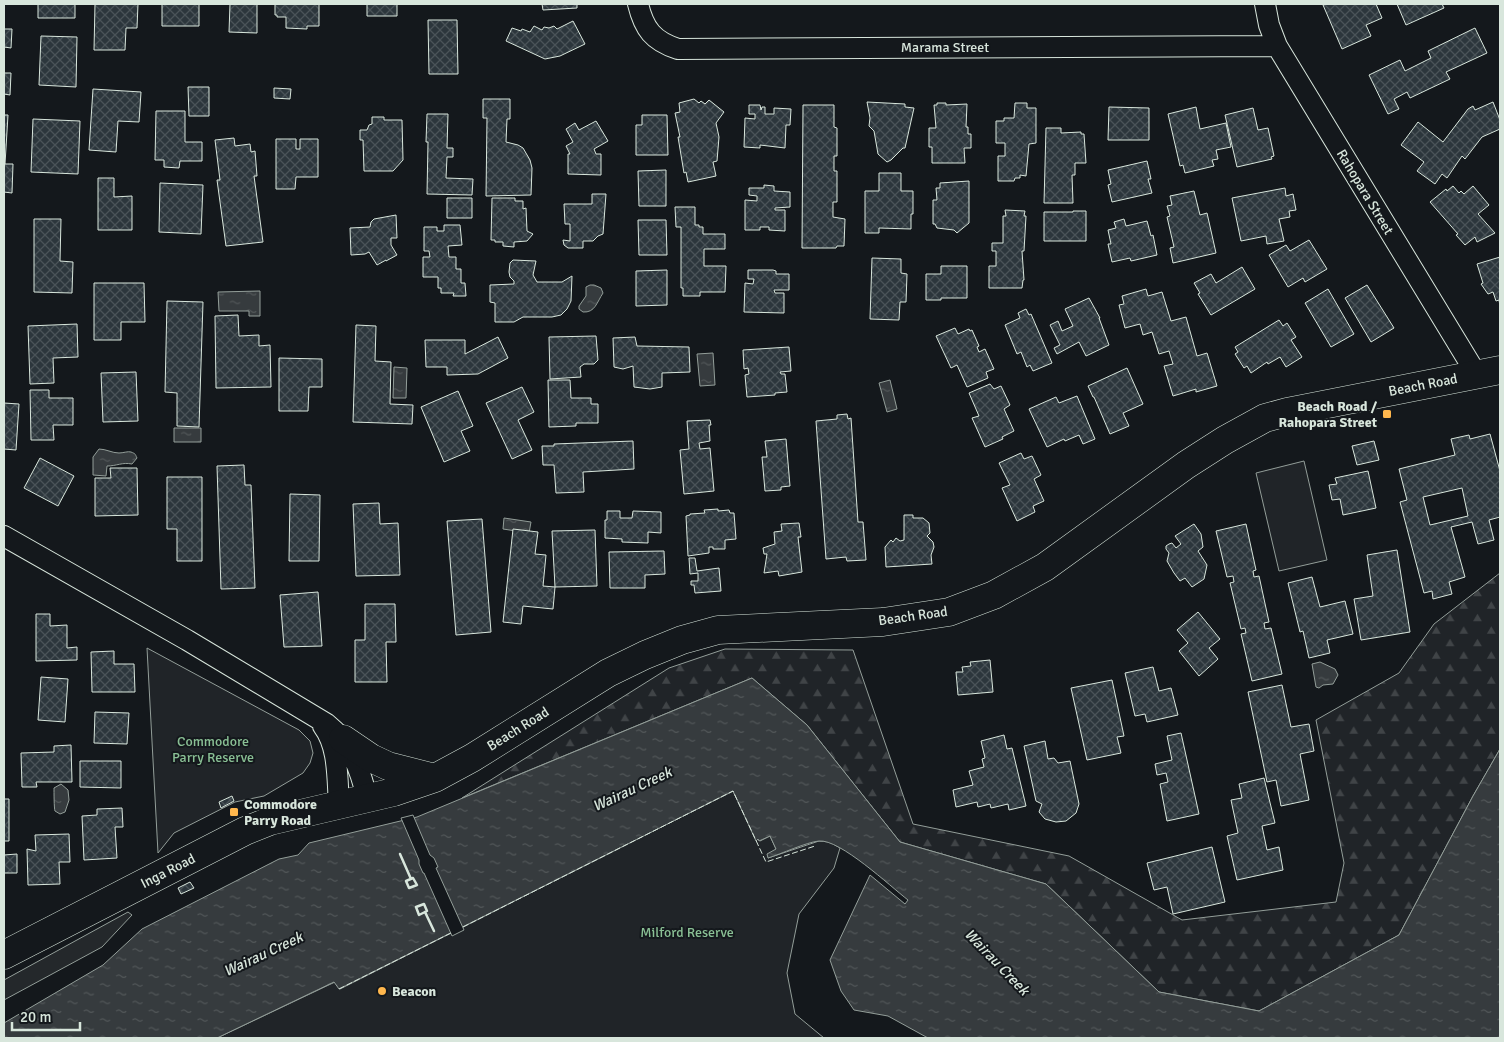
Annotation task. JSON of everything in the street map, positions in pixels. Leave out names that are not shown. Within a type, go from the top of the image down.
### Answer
[{"type":"main road","name":"Beach Road","points":[[366,798],[394,792],[434,778],[472,758],[608,673],[682,640],[718,630],[883,622],[949,612],[994,596],[1045,568],[1186,465],[1225,440],[1265,418],[1488,372]]},
{"type":"main road","points":[[343,740],[371,758],[388,766],[434,778]]},
{"type":"main road","name":"Inga Road","points":[[4,955],[246,831],[270,821],[366,798]]},
{"type":"street","name":"Marama Street","points":[[638,4],[643,22],[649,32],[658,40],[678,49],[1276,46]]},
{"type":"street","name":"Rahopara Street","points":[[1265,4],[1276,46],[1488,372]]},
{"type":"street","points":[[4,536],[187,640],[327,724],[343,740],[352,754],[362,777],[366,798]]},
{"type":"street","points":[[310,713],[326,731],[331,742],[336,764],[339,804]]},
{"type":"green space","points":[[1304,461],[1327,560],[1279,571],[1256,473]]},
{"type":"green space","points":[[1500,573],[1500,749],[1399,935],[1259,1011],[1159,992],[1046,884],[900,842],[807,725],[752,678],[462,798],[669,668],[725,649],[853,650],[913,824],[1069,856],[1182,920],[1336,902],[1344,863],[1316,720],[1399,673],[1434,624]]},
{"type":"green space","name":"Commodore Parry Reserve","points":[[147,648],[299,730],[310,741],[313,753],[310,763],[303,773],[264,796],[235,802],[174,833],[158,853]]},
{"type":"green space","name":"Milford Reserve","points":[[733,791],[756,840],[759,839],[760,841],[770,836],[776,849],[768,858],[819,841],[830,842],[840,848],[834,868],[799,914],[787,973],[795,1014],[824,1038],[217,1038],[335,982],[340,989]]},
{"type":"shaded area","points":[[128,912],[132,915],[102,947],[4,1000],[4,980]]},
{"type":"water","points":[[590,285],[601,288],[603,293],[593,309],[583,312],[579,309],[579,306],[586,296],[586,287]]},
{"type":"water","points":[[260,291],[260,316],[249,316],[249,311],[219,311],[218,292]]},
{"type":"water","points":[[713,353],[715,385],[700,386],[697,354]]},
{"type":"water","points":[[394,367],[407,368],[406,398],[393,398]]},
{"type":"water","points":[[890,380],[897,409],[887,412],[879,383]]},
{"type":"water","points":[[174,428],[201,428],[201,442],[174,442]]},
{"type":"water","points":[[99,449],[116,453],[131,452],[137,458],[132,464],[125,463],[107,466],[106,476],[93,475],[93,457]]},
{"type":"water","points":[[504,518],[531,522],[529,533],[503,529]]},
{"type":"water","points":[[1320,662],[1335,669],[1338,675],[1333,684],[1323,685],[1319,688],[1316,687],[1312,664]]},
{"type":"water","name":"Wairau Creek","points":[[752,678],[807,725],[900,842],[1046,884],[1159,992],[1259,1011],[1399,935],[1500,749],[1500,1038],[928,1038],[888,1016],[854,1010],[841,991],[830,960],[870,875],[905,904],[908,900],[852,855],[828,842],[814,842],[768,858],[767,854],[776,849],[770,836],[756,841],[733,791],[339,989],[334,982],[217,1038],[4,1038],[4,1023],[103,965],[142,929],[279,859],[298,855],[309,843],[417,817]]},
{"type":"water","points":[[61,784],[68,790],[69,800],[65,812],[60,814],[55,811],[54,788]]},
{"type":"pier","points":[[413,815],[430,855],[434,858],[438,867],[436,868],[464,930],[452,936],[419,864],[401,818]]},
{"type":"building","points":[[38,4],[75,4],[75,18],[38,18]]},
{"type":"building","points":[[95,4],[138,4],[137,28],[126,28],[125,50],[94,50]]},
{"type":"building","points":[[162,4],[199,4],[199,26],[162,26]]},
{"type":"building","points":[[230,4],[257,4],[257,33],[229,32]]},
{"type":"building","points":[[275,4],[319,4],[319,26],[307,26],[307,29],[286,28],[286,17],[277,17],[275,15]]},
{"type":"building","points":[[367,4],[397,4],[397,16],[367,16]]},
{"type":"building","points":[[542,4],[577,4],[577,8],[543,10]]},
{"type":"building","points":[[1376,4],[1382,18],[1366,25],[1371,36],[1342,49],[1323,5]]},
{"type":"building","points":[[1397,4],[1442,4],[1444,8],[1406,25]]},
{"type":"building","points":[[428,20],[457,20],[458,74],[429,74]]},
{"type":"building","points":[[573,21],[585,44],[560,56],[545,59],[506,41],[512,28],[530,32],[534,26],[542,30],[544,27],[554,26],[557,29]]},
{"type":"building","points":[[1475,28],[1487,53],[1446,72],[1450,79],[1410,98],[1407,92],[1394,99],[1399,109],[1388,114],[1369,75],[1400,60],[1405,71],[1431,58],[1428,51]]},
{"type":"building","points":[[4,29],[12,29],[11,48],[4,47]]},
{"type":"building","points":[[41,36],[77,37],[76,87],[39,85]]},
{"type":"building","points":[[4,73],[11,73],[10,95],[4,94]]},
{"type":"building","points":[[188,87],[209,87],[209,116],[189,116]]},
{"type":"building","points":[[274,88],[291,89],[290,99],[274,98]]},
{"type":"building","points":[[93,89],[141,92],[139,122],[118,121],[116,152],[89,150]]},
{"type":"building","points":[[483,99],[510,99],[510,119],[507,119],[506,142],[523,148],[530,160],[532,168],[531,195],[486,196],[487,118],[483,118]]},
{"type":"building","points":[[694,99],[699,103],[701,101],[705,104],[709,100],[724,112],[716,123],[719,137],[717,161],[713,162],[716,176],[688,182],[686,172],[684,173],[675,113],[680,112],[679,103]]},
{"type":"building","points":[[867,102],[905,104],[905,107],[914,108],[905,148],[887,162],[878,154],[874,131],[869,126],[870,118]]},
{"type":"building","points":[[1493,102],[1500,120],[1500,129],[1482,137],[1465,159],[1462,156],[1447,178],[1442,174],[1435,184],[1417,171],[1424,162],[1401,145],[1418,122],[1443,142],[1468,109],[1473,106],[1475,110]]},
{"type":"building","points":[[937,103],[946,103],[946,105],[967,104],[966,127],[968,127],[968,134],[971,134],[971,148],[964,148],[965,163],[932,163],[932,147],[929,147],[929,128],[936,128],[934,105],[937,105]]},
{"type":"building","points":[[1015,103],[1027,103],[1027,108],[1036,108],[1036,143],[1029,144],[1026,176],[1020,175],[1020,178],[1015,178],[1014,181],[998,181],[998,156],[1005,156],[1005,143],[996,143],[996,121],[1004,121],[1004,118],[1014,118]]},
{"type":"building","points":[[749,105],[760,105],[761,110],[762,107],[765,107],[765,114],[774,114],[774,108],[791,109],[790,125],[786,125],[785,148],[760,145],[760,148],[744,147],[745,118],[755,119],[755,114],[749,114]]},
{"type":"building","points":[[803,105],[834,105],[834,127],[837,128],[837,156],[834,156],[834,171],[837,171],[837,202],[833,202],[833,217],[845,219],[844,246],[837,246],[836,248],[802,248]]},
{"type":"building","points":[[1109,107],[1149,108],[1149,140],[1108,140]]},
{"type":"building","points":[[1196,107],[1200,129],[1226,123],[1231,147],[1216,150],[1218,159],[1212,160],[1214,166],[1185,173],[1183,165],[1180,166],[1168,114]]},
{"type":"building","points":[[1253,108],[1258,130],[1268,128],[1274,156],[1271,157],[1272,159],[1237,167],[1225,115]]},
{"type":"building","points":[[156,111],[185,111],[185,142],[202,142],[202,161],[180,161],[179,168],[164,167],[164,160],[155,160]]},
{"type":"building","points":[[427,114],[448,114],[447,148],[453,148],[453,157],[447,157],[446,178],[473,179],[472,195],[427,194]]},
{"type":"building","points":[[4,115],[8,115],[5,164],[13,164],[12,193],[4,192]]},
{"type":"building","points":[[642,115],[667,115],[668,155],[636,155],[636,125],[642,125]]},
{"type":"building","points":[[372,117],[384,117],[384,120],[402,120],[403,160],[393,171],[364,171],[363,140],[360,140],[360,130],[367,130],[369,125],[372,124]]},
{"type":"building","points":[[33,119],[80,121],[78,174],[31,172]]},
{"type":"building","points":[[596,121],[608,141],[594,149],[596,154],[601,154],[601,175],[568,174],[568,154],[570,154],[566,146],[573,142],[566,129],[575,123],[579,130]]},
{"type":"building","points":[[1046,128],[1061,128],[1061,133],[1081,132],[1081,134],[1084,134],[1086,163],[1075,163],[1075,175],[1072,175],[1073,203],[1044,203]]},
{"type":"building","points":[[234,138],[235,146],[250,144],[251,152],[255,151],[257,176],[254,176],[263,242],[226,246],[217,180],[220,180],[215,140]]},
{"type":"building","points":[[276,139],[296,139],[296,149],[300,149],[300,139],[318,139],[318,177],[296,177],[295,189],[276,189]]},
{"type":"building","points":[[1147,161],[1151,179],[1148,179],[1152,193],[1112,202],[1108,185],[1111,184],[1108,170]]},
{"type":"building","points":[[666,170],[666,206],[639,206],[638,171]]},
{"type":"building","points":[[879,173],[901,173],[901,191],[913,191],[911,229],[879,228],[879,233],[865,233],[865,191],[879,191]]},
{"type":"building","points":[[98,178],[114,178],[114,197],[132,196],[132,230],[98,230]]},
{"type":"building","points":[[969,181],[969,223],[957,233],[954,230],[937,228],[933,224],[933,200],[937,200],[936,188],[940,188],[940,183]]},
{"type":"building","points":[[160,183],[203,185],[201,234],[159,232]]},
{"type":"building","points":[[764,185],[774,186],[774,191],[790,192],[790,207],[775,208],[775,210],[785,210],[785,231],[769,230],[769,227],[760,227],[760,230],[745,230],[745,200],[757,201],[757,196],[749,195],[749,188],[764,188]]},
{"type":"building","points":[[1453,186],[1459,193],[1461,191],[1464,194],[1473,186],[1489,205],[1478,214],[1495,233],[1477,242],[1475,237],[1465,245],[1456,235],[1458,234],[1430,202],[1446,189],[1447,191]]},
{"type":"building","points":[[1285,188],[1286,196],[1293,194],[1296,210],[1289,211],[1290,217],[1279,219],[1284,241],[1267,244],[1266,236],[1241,241],[1232,198]]},
{"type":"building","points":[[1194,191],[1200,215],[1207,213],[1216,253],[1173,263],[1170,248],[1174,247],[1167,217],[1170,216],[1167,206],[1172,205],[1170,196]]},
{"type":"building","points":[[592,194],[606,194],[603,234],[593,241],[583,241],[583,248],[568,248],[564,245],[563,240],[570,241],[570,224],[565,224],[564,204],[592,204]]},
{"type":"building","points":[[447,198],[472,198],[472,218],[447,218]]},
{"type":"building","points":[[492,198],[515,198],[515,201],[523,201],[523,209],[526,208],[527,231],[533,234],[527,241],[514,242],[514,247],[503,246],[503,242],[491,240]]},
{"type":"building","points":[[675,207],[695,207],[695,225],[703,227],[703,234],[725,234],[725,249],[704,249],[704,266],[726,266],[725,292],[700,292],[700,296],[683,296],[683,288],[681,288],[681,227],[676,227]]},
{"type":"building","points":[[1005,210],[1025,211],[1024,251],[1022,251],[1024,280],[1022,288],[989,288],[989,266],[996,266],[996,251],[992,251],[992,243],[1003,243],[1003,216],[1006,216]]},
{"type":"building","points":[[1086,211],[1086,241],[1044,241],[1044,212]]},
{"type":"building","points":[[396,215],[397,238],[391,238],[391,245],[397,255],[377,265],[369,252],[351,255],[350,228],[370,227],[374,219]]},
{"type":"building","points":[[34,219],[61,219],[60,261],[73,262],[72,293],[34,292]]},
{"type":"building","points":[[1124,219],[1126,226],[1147,221],[1151,236],[1153,235],[1157,255],[1131,261],[1130,258],[1112,262],[1108,244],[1111,244],[1108,230],[1116,228],[1114,222]]},
{"type":"building","points":[[638,220],[666,220],[667,255],[639,255]]},
{"type":"building","points":[[444,225],[460,225],[462,245],[448,246],[449,257],[456,257],[456,269],[461,269],[461,283],[465,283],[466,296],[453,296],[454,293],[441,293],[441,288],[438,288],[438,277],[423,277],[423,257],[430,257],[429,251],[424,251],[424,227],[437,227],[437,231],[444,231]]},
{"type":"building","points":[[1309,240],[1327,269],[1305,282],[1303,278],[1288,287],[1269,255],[1286,245],[1290,251]]},
{"type":"building","points":[[1500,257],[1500,306],[1499,300],[1496,301],[1493,292],[1488,294],[1481,284],[1483,283],[1477,264]]},
{"type":"building","points":[[872,258],[901,259],[901,273],[907,274],[906,302],[900,302],[899,320],[870,319]]},
{"type":"building","points":[[513,260],[536,261],[533,275],[537,282],[562,282],[572,276],[571,301],[561,315],[552,317],[523,317],[514,322],[495,322],[495,303],[490,302],[490,285],[514,284],[509,272],[510,263]]},
{"type":"building","points":[[941,266],[967,266],[967,298],[926,300],[926,274],[941,274]]},
{"type":"building","points":[[1242,267],[1255,289],[1211,315],[1198,294],[1200,293],[1194,283],[1211,274],[1216,283]]},
{"type":"building","points":[[667,270],[667,305],[636,306],[636,271]]},
{"type":"building","points":[[748,270],[773,270],[776,271],[776,274],[789,274],[789,290],[774,290],[775,293],[784,293],[784,313],[744,312],[745,283],[753,284],[754,279],[748,279]]},
{"type":"building","points":[[94,283],[144,283],[145,322],[121,322],[121,340],[94,340]]},
{"type":"building","points":[[1367,285],[1394,328],[1371,342],[1345,298]]},
{"type":"building","points":[[1146,289],[1148,296],[1162,292],[1171,321],[1186,317],[1197,356],[1207,353],[1217,386],[1196,392],[1196,389],[1173,396],[1164,366],[1173,364],[1169,351],[1159,354],[1152,332],[1143,335],[1140,324],[1125,328],[1119,305],[1124,304],[1122,296]]},
{"type":"building","points":[[1328,289],[1354,334],[1331,347],[1305,303]]},
{"type":"building","points":[[1089,298],[1100,318],[1109,345],[1086,356],[1079,342],[1057,354],[1054,348],[1060,345],[1050,325],[1058,321],[1062,331],[1073,326],[1065,309]]},
{"type":"building","points":[[167,301],[203,302],[199,427],[177,426],[177,393],[165,392]]},
{"type":"building","points":[[1026,309],[1029,315],[1031,314],[1052,363],[1033,371],[1030,365],[1027,367],[1021,352],[1017,354],[1005,325],[1020,318],[1018,313]]},
{"type":"building","points":[[238,315],[239,336],[259,335],[259,346],[270,345],[271,387],[216,388],[215,316]]},
{"type":"building","points":[[1279,320],[1283,326],[1287,323],[1296,337],[1291,340],[1302,357],[1286,367],[1280,357],[1268,364],[1267,362],[1251,373],[1247,366],[1244,368],[1235,354],[1238,352],[1235,347]]},
{"type":"building","points":[[77,324],[78,357],[53,358],[54,383],[30,384],[28,326]]},
{"type":"building","points":[[356,325],[376,326],[375,361],[391,362],[390,404],[413,405],[412,424],[353,422]]},
{"type":"building","points":[[955,328],[958,334],[969,329],[970,331],[972,330],[979,346],[977,347],[979,352],[985,349],[994,369],[986,372],[988,378],[967,387],[957,365],[951,368],[936,336]]},
{"type":"building","points":[[596,336],[598,360],[594,364],[584,364],[580,367],[581,377],[550,379],[549,337]]},
{"type":"building","points":[[498,337],[508,358],[478,374],[447,375],[447,367],[426,367],[425,340],[465,340],[465,354]]},
{"type":"building","points":[[635,337],[637,346],[689,347],[690,372],[662,373],[662,387],[650,389],[634,387],[633,366],[623,369],[614,367],[613,338]]},
{"type":"building","points":[[789,347],[791,371],[780,372],[785,374],[787,392],[747,397],[745,375],[749,374],[748,368],[744,369],[743,350]]},
{"type":"building","points":[[279,358],[322,359],[322,387],[309,387],[308,411],[279,411]]},
{"type":"building","points":[[1127,368],[1143,404],[1123,413],[1129,426],[1110,434],[1088,386]]},
{"type":"building","points":[[136,372],[138,421],[103,422],[101,373]]},
{"type":"building","points":[[548,380],[570,380],[571,398],[591,398],[591,404],[598,404],[598,423],[576,423],[576,426],[549,427]]},
{"type":"building","points":[[990,384],[994,389],[1001,386],[1010,405],[1004,409],[1014,431],[1002,437],[1003,439],[985,447],[972,418],[979,416],[969,393]]},
{"type":"building","points":[[522,387],[534,412],[518,420],[532,450],[512,459],[486,403]]},
{"type":"building","points":[[30,390],[49,390],[49,398],[73,398],[73,425],[53,425],[54,440],[31,440]]},
{"type":"building","points":[[458,391],[473,426],[461,431],[470,451],[444,462],[421,407]]},
{"type":"building","points":[[1077,396],[1095,439],[1083,444],[1079,435],[1065,441],[1064,439],[1047,447],[1029,409],[1056,397],[1059,403]]},
{"type":"building","points":[[4,403],[19,404],[16,450],[4,449]]},
{"type":"building","points":[[847,414],[848,419],[851,418],[858,522],[863,522],[866,560],[847,561],[846,557],[826,559],[816,421],[837,419],[837,415]]},
{"type":"building","points":[[710,420],[710,441],[699,443],[700,449],[710,448],[714,491],[684,494],[680,450],[689,449],[687,421]]},
{"type":"building","points":[[1490,434],[1500,471],[1500,517],[1489,520],[1494,540],[1478,544],[1472,522],[1451,527],[1465,577],[1449,582],[1452,594],[1433,599],[1432,591],[1424,593],[1400,502],[1407,500],[1399,469],[1455,455],[1451,439],[1469,435],[1470,439]],"holes":[[[1462,488],[1468,516],[1430,525],[1423,497]]]},
{"type":"building","points":[[786,439],[790,486],[781,487],[781,490],[765,491],[762,457],[767,457],[765,441]]},
{"type":"building","points":[[633,441],[634,469],[583,472],[584,492],[556,493],[554,465],[543,465],[542,446]]},
{"type":"building","points":[[1374,441],[1379,460],[1357,465],[1352,446]]},
{"type":"building","points":[[1021,453],[1024,459],[1032,456],[1041,475],[1034,479],[1044,501],[1033,506],[1035,512],[1017,521],[1002,488],[1010,485],[999,463]]},
{"type":"building","points":[[40,458],[74,476],[58,506],[24,488]]},
{"type":"building","points":[[244,465],[245,485],[251,485],[255,588],[221,589],[217,466]]},
{"type":"building","points":[[110,468],[137,468],[138,515],[95,516],[95,478],[111,478]]},
{"type":"building","points":[[1368,471],[1376,508],[1343,515],[1340,499],[1332,500],[1329,485],[1337,484],[1335,478]]},
{"type":"building","points":[[167,477],[202,477],[202,561],[177,561],[177,529],[167,529]]},
{"type":"building","points":[[290,494],[320,495],[319,561],[289,561]]},
{"type":"building","points":[[379,503],[380,524],[398,523],[400,575],[356,576],[353,504]]},
{"type":"building","points":[[718,509],[718,511],[729,510],[730,513],[734,513],[736,539],[725,540],[725,549],[709,547],[709,553],[688,556],[686,516],[705,513],[704,510]]},
{"type":"building","points":[[607,511],[620,511],[620,518],[632,518],[633,511],[661,512],[661,533],[648,532],[648,543],[622,542],[622,539],[605,538]]},
{"type":"building","points":[[904,515],[913,515],[913,518],[923,518],[929,523],[930,533],[927,536],[933,542],[934,547],[931,555],[932,564],[886,567],[885,547],[891,540],[893,542],[896,538],[900,541],[904,540]]},
{"type":"building","points":[[482,519],[491,632],[456,635],[447,521]]},
{"type":"building","points":[[799,523],[801,537],[798,537],[802,572],[779,576],[778,571],[764,573],[767,554],[764,554],[763,548],[775,544],[774,532],[782,531],[781,524]]},
{"type":"building","points":[[1194,524],[1201,534],[1203,547],[1198,551],[1207,565],[1204,579],[1192,587],[1185,578],[1180,581],[1174,573],[1167,561],[1169,553],[1166,546],[1172,543],[1176,548],[1181,544],[1175,536]]},
{"type":"building","points":[[1246,524],[1256,570],[1253,571],[1254,577],[1259,576],[1269,622],[1264,623],[1265,629],[1271,628],[1282,674],[1252,681],[1241,634],[1246,633],[1245,628],[1241,629],[1230,583],[1234,582],[1233,576],[1227,577],[1216,531]]},
{"type":"building","points":[[513,529],[538,532],[535,554],[546,555],[543,586],[555,587],[553,609],[523,606],[521,624],[503,622]]},
{"type":"building","points":[[595,530],[597,586],[555,587],[552,531]]},
{"type":"building","points":[[1397,550],[1410,632],[1361,640],[1354,599],[1373,596],[1367,555]]},
{"type":"building","points":[[664,551],[665,574],[645,575],[645,588],[610,588],[609,552]]},
{"type":"building","points":[[689,558],[695,558],[697,571],[719,568],[721,591],[695,593],[694,585],[691,585],[691,581],[698,581],[698,573],[690,574]]},
{"type":"building","points":[[1312,577],[1320,607],[1345,601],[1353,634],[1327,640],[1330,653],[1309,658],[1303,631],[1300,632],[1288,583]]},
{"type":"building","points":[[318,592],[322,646],[284,647],[280,595]]},
{"type":"building","points":[[365,604],[395,604],[396,642],[386,642],[387,682],[355,682],[355,640],[365,640]]},
{"type":"building","points":[[1198,612],[1220,639],[1209,648],[1218,659],[1199,676],[1179,651],[1188,643],[1177,630]]},
{"type":"building","points":[[36,614],[50,614],[50,626],[67,625],[67,648],[77,647],[77,660],[36,661]]},
{"type":"building","points":[[114,651],[114,664],[134,664],[135,692],[92,692],[91,652]]},
{"type":"building","points":[[990,660],[993,692],[958,695],[956,672],[963,672],[962,667],[971,666],[970,662]]},
{"type":"building","points":[[1153,667],[1159,691],[1171,688],[1178,715],[1147,722],[1145,714],[1135,716],[1125,673]]},
{"type":"building","points":[[41,677],[68,679],[65,722],[38,720]]},
{"type":"building","points":[[1112,680],[1124,736],[1117,737],[1121,753],[1087,760],[1071,688]]},
{"type":"building","points":[[1282,685],[1291,727],[1309,724],[1314,751],[1300,754],[1309,800],[1281,806],[1276,780],[1267,782],[1248,692]]},
{"type":"building","points":[[95,712],[129,713],[127,744],[94,743]]},
{"type":"building","points":[[1181,733],[1199,814],[1167,821],[1160,784],[1168,782],[1166,773],[1157,775],[1155,764],[1172,760],[1167,736]]},
{"type":"building","points":[[1004,735],[1007,749],[1012,748],[1026,806],[1009,810],[1008,804],[991,808],[990,804],[978,807],[977,802],[956,807],[953,790],[973,785],[969,771],[984,767],[982,759],[985,758],[981,741]]},
{"type":"building","points":[[1045,741],[1048,759],[1054,758],[1058,763],[1070,761],[1079,804],[1076,813],[1066,821],[1056,822],[1045,819],[1039,812],[1042,804],[1036,801],[1024,746]]},
{"type":"building","points":[[71,745],[72,782],[36,782],[37,787],[22,787],[21,753],[54,752],[54,746]]},
{"type":"building","points":[[80,761],[121,761],[121,788],[80,787]]},
{"type":"building","points":[[1264,778],[1275,823],[1262,826],[1267,850],[1279,847],[1283,870],[1237,880],[1227,836],[1238,833],[1231,800],[1242,798],[1239,784]]},
{"type":"building","points":[[232,796],[234,801],[221,808],[219,802]]},
{"type":"building","points":[[4,799],[9,799],[9,841],[4,841]]},
{"type":"building","points":[[122,808],[123,827],[115,827],[117,858],[84,860],[82,816],[97,815],[97,809]]},
{"type":"building","points":[[69,834],[70,862],[59,862],[60,884],[28,885],[27,849],[36,851],[35,835]]},
{"type":"building","points":[[1212,847],[1225,902],[1173,914],[1167,887],[1154,890],[1147,863]]},
{"type":"building","points":[[17,854],[17,873],[4,873],[4,855]]},
{"type":"building","points":[[190,882],[194,888],[181,894],[178,888]]},
{"type":"fence","points":[[463,927],[733,791],[766,862],[815,846]]},
{"type":"fence","points":[[339,989],[451,933]]},
{"type":"wall","points":[[400,854],[411,879]]},
{"type":"wall","points":[[413,878],[417,885],[409,888],[406,881],[413,878]]},
{"type":"wall","points":[[424,904],[427,911],[419,915],[416,907],[424,904]]},
{"type":"wall","points":[[425,912],[434,931]]},
{"type":"place","name":"Beach Road / Rahopara Street","points":[[1387,414]]},
{"type":"place","name":"Commodore Parry Road","points":[[234,812]]},
{"type":"place","name":"Beacon","points":[[382,991]]}]
